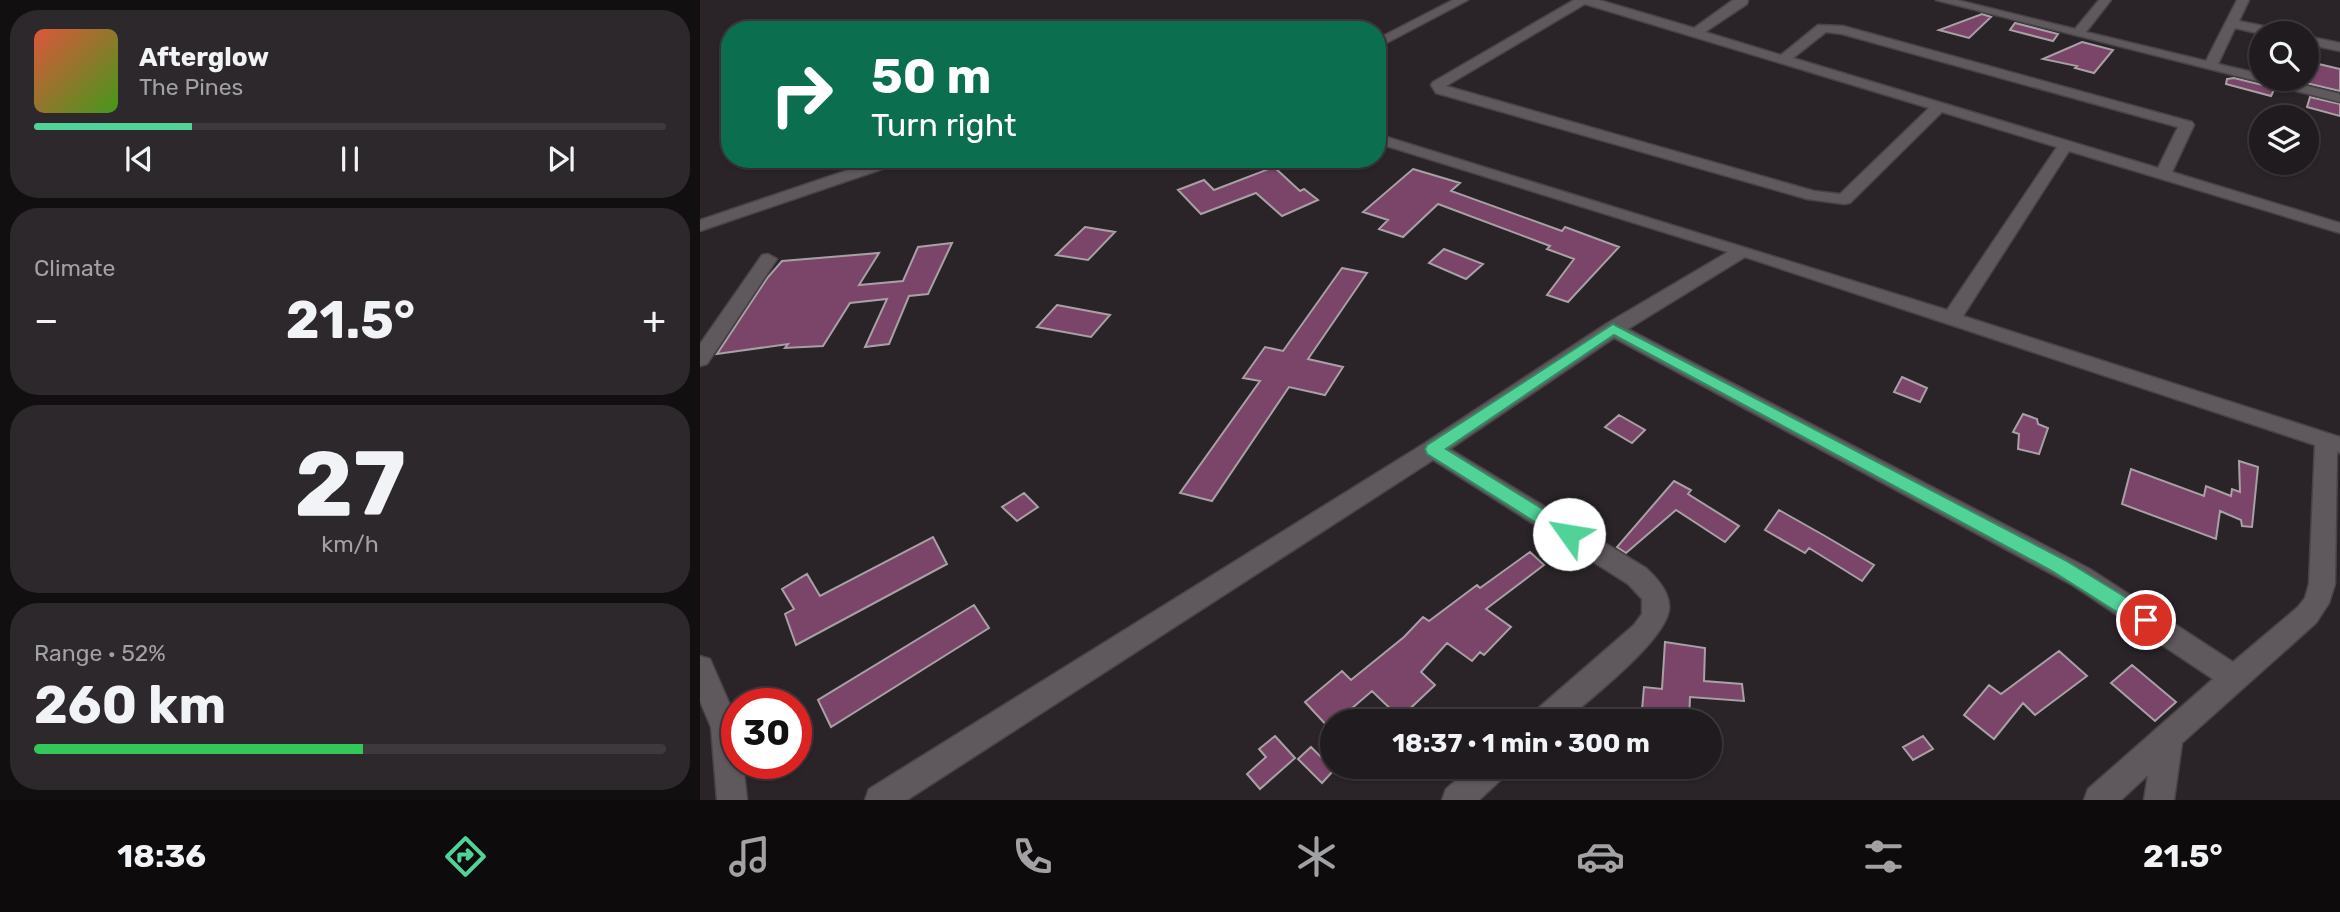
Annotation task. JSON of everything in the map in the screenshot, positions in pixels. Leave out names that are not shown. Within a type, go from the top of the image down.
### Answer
[{"type":"street","points":[[1429,0],[1449,6]]},
{"type":"street","points":[[1386,39],[1462,0]]},
{"type":"street","points":[[1940,107],[1844,199],[1812,196],[1441,90],[1438,85],[1584,0],[1940,107],[2162,176],[2340,228]]},
{"type":"street","points":[[1694,34],[1743,1],[1739,0]]},
{"type":"street","points":[[1942,0],[2340,99]]},
{"type":"street","points":[[2078,34],[2105,0]]},
{"type":"street","points":[[2210,66],[2244,0]]},
{"type":"street","points":[[2233,24],[2249,27]]},
{"type":"street","points":[[1782,61],[1823,28],[1843,30],[2188,125],[2162,176]]},
{"type":"street","points":[[2319,43],[2340,47]]},
{"type":"street","points":[[1386,141],[1952,317],[2333,443],[2322,584],[2316,603],[2307,615],[2099,800]]},
{"type":"street","points":[[1952,317],[2065,146]]},
{"type":"street","points":[[700,226],[871,168]]},
{"type":"street","points":[[880,800],[1433,449],[1613,329],[1743,251]]},
{"type":"street","points":[[700,359],[768,259]]},
{"type":"street","points":[[1613,329],[2081,578],[2234,678]]},
{"type":"street","points":[[1433,449],[1637,576],[1655,596],[1657,608],[1654,620],[1643,633],[1558,709]]},
{"type":"street","points":[[700,667],[725,727],[732,800]]},
{"type":"street","points":[[2159,800],[2169,738]]},
{"type":"street","points":[[1457,800],[1480,779]]},
{"type":"building","points":[[1982,14],[1991,17],[1969,38],[1939,30]]},
{"type":"building","points":[[2015,23],[2058,34],[2053,41],[2010,30]]},
{"type":"building","points":[[2082,42],[2113,50],[2094,73],[2075,68],[2077,66],[2043,59]]},
{"type":"building","points":[[2319,64],[2340,69],[2340,91],[2319,86]]},
{"type":"building","points":[[2234,78],[2249,82],[2249,90],[2226,84],[2227,79]]},
{"type":"building","points":[[2252,91],[2274,91],[2271,96]]},
{"type":"building","points":[[2310,97],[2340,104],[2340,116],[2319,110],[2319,105],[2308,105]]},
{"type":"building","points":[[1275,168],[1300,191],[1304,189],[1318,200],[1282,216],[1256,193],[1201,214],[1178,190],[1204,180],[1214,190]]},
{"type":"building","points":[[1413,169],[1460,183],[1451,191],[1562,231],[1565,227],[1619,247],[1568,302],[1547,295],[1574,259],[1547,249],[1550,246],[1438,204],[1403,237],[1379,229],[1388,220],[1363,212]]},
{"type":"building","points":[[1085,227],[1115,232],[1088,260],[1056,255]]},
{"type":"building","points":[[952,243],[928,294],[909,296],[889,344],[865,347],[887,299],[850,303],[823,346],[785,348],[788,344],[717,354],[768,277],[782,261],[879,253],[859,285],[903,281],[918,247]]},
{"type":"building","points":[[1444,249],[1483,264],[1466,279],[1429,263]]},
{"type":"building","points":[[1342,268],[1367,273],[1308,359],[1343,367],[1325,395],[1289,387],[1212,501],[1180,493],[1260,381],[1243,378],[1265,347],[1283,351]]},
{"type":"building","points":[[1057,305],[1110,315],[1091,337],[1037,327]]},
{"type":"building","points":[[1902,377],[1927,388],[1920,402],[1894,392]]},
{"type":"building","points":[[2023,414],[2037,419],[2038,424],[2048,428],[2039,454],[2018,449],[2019,434],[2013,432]]},
{"type":"building","points":[[1619,415],[1645,430],[1632,443],[1605,427]]},
{"type":"building","points":[[2239,461],[2258,467],[2252,527],[2242,526],[2241,520],[2220,511],[2216,539],[2122,504],[2131,469],[2204,496],[2206,486],[2231,496],[2232,489],[2240,492]]},
{"type":"building","points":[[1674,481],[1691,490],[1688,494],[1739,526],[1725,542],[1676,510],[1626,553],[1617,547]]},
{"type":"building","points":[[1024,493],[1038,507],[1017,521],[1002,507]]},
{"type":"building","points":[[1779,510],[1874,565],[1862,581],[1809,548],[1805,553],[1765,530]]},
{"type":"building","points":[[933,537],[947,564],[796,645],[785,614],[794,609],[782,589],[807,574],[820,596]]},
{"type":"building","points":[[1530,552],[1544,565],[1486,609],[1511,627],[1484,655],[1480,652],[1472,661],[1447,643],[1421,672],[1435,685],[1410,709],[1391,709],[1372,691],[1351,709],[1320,709],[1320,718],[1305,702],[1342,671],[1351,680],[1404,637],[1423,617],[1429,621],[1477,585],[1480,588]]},
{"type":"building","points":[[974,605],[989,628],[831,727],[818,700]]},
{"type":"building","points":[[1665,642],[1705,648],[1704,681],[1742,684],[1744,701],[1690,697],[1690,709],[1642,709],[1644,687],[1662,689]]},
{"type":"building","points":[[2059,651],[2087,676],[2035,715],[2023,703],[1994,739],[1964,715],[1989,685],[2001,694]]},
{"type":"building","points":[[2132,665],[2176,702],[2155,721],[2111,683]]},
{"type":"building","points":[[1275,736],[1295,758],[1260,789],[1247,774],[1266,757],[1259,749]]},
{"type":"building","points":[[1923,736],[1933,749],[1913,760],[1903,747]]},
{"type":"building","points":[[1311,747],[1320,756],[1320,779],[1326,779],[1322,783],[1298,759]]},
{"type":"route","points":[[1569,534],[1433,449],[1613,329],[2059,565],[2146,620]]}]
